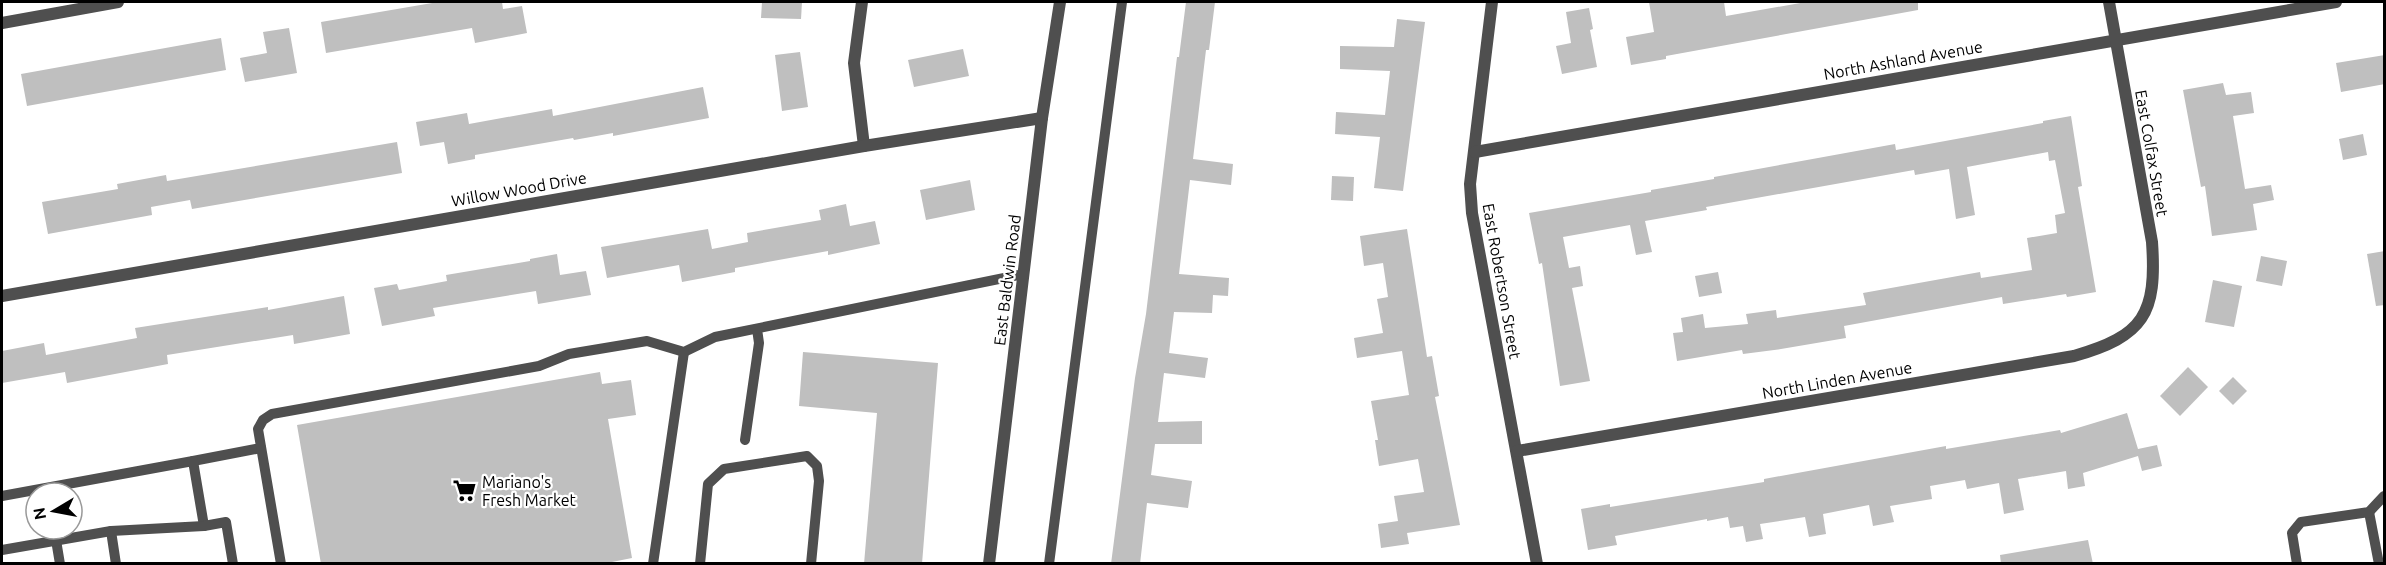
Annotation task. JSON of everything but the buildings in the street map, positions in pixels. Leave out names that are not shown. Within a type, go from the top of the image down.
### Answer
[{"type":"street","points":[[2,23],[118,2]]},
{"type":"street","points":[[862,2],[854,63],[864,146]]},
{"type":"street","name":"East Baldwin Road","points":[[989,564],[1042,118],[1060,2]]},
{"type":"street","name":"East Robertson Street","points":[[1492,2],[1470,184],[1472,213],[1537,564]]},
{"type":"street","name":"East Colfax Street","points":[[2109,2],[2152,242],[2155,278],[2148,310]]},
{"type":"street","name":"North Ashland Avenue","points":[[1475,152],[2336,2]]},
{"type":"street","name":"Willow Wood Drive","points":[[2,296],[864,146],[1042,118]]},
{"type":"street","name":"North Linden Avenue","points":[[1517,451],[2074,356],[2113,343],[2129,334],[2148,310]]},
{"type":"lane","points":[[1049,564],[1122,2]]},
{"type":"lane","points":[[281,564],[258,429],[263,420],[272,414],[539,366],[569,354],[647,341],[684,352],[715,337],[1024,274]]},
{"type":"lane","points":[[745,440],[759,343],[757,329]]},
{"type":"lane","points":[[653,564],[684,352]]},
{"type":"lane","points":[[2,496],[261,448]]},
{"type":"lane","points":[[700,564],[708,484],[724,469],[807,456],[817,466],[819,481],[811,564]]},
{"type":"lane","points":[[193,461],[204,526]]},
{"type":"lane","points":[[2297,564],[2292,533],[2301,522],[2369,512],[2385,496]]},
{"type":"lane","points":[[2369,512],[2379,564]]},
{"type":"lane","points":[[84,535],[111,531],[204,526],[226,522],[233,564]]},
{"type":"lane","points":[[111,531],[116,564]]},
{"type":"lane","points":[[2,550],[51,541]]},
{"type":"lane","points":[[56,541],[60,564]]},
{"type":"place","name":"Mariano's Fresh Market","points":[[464,491]]}]
